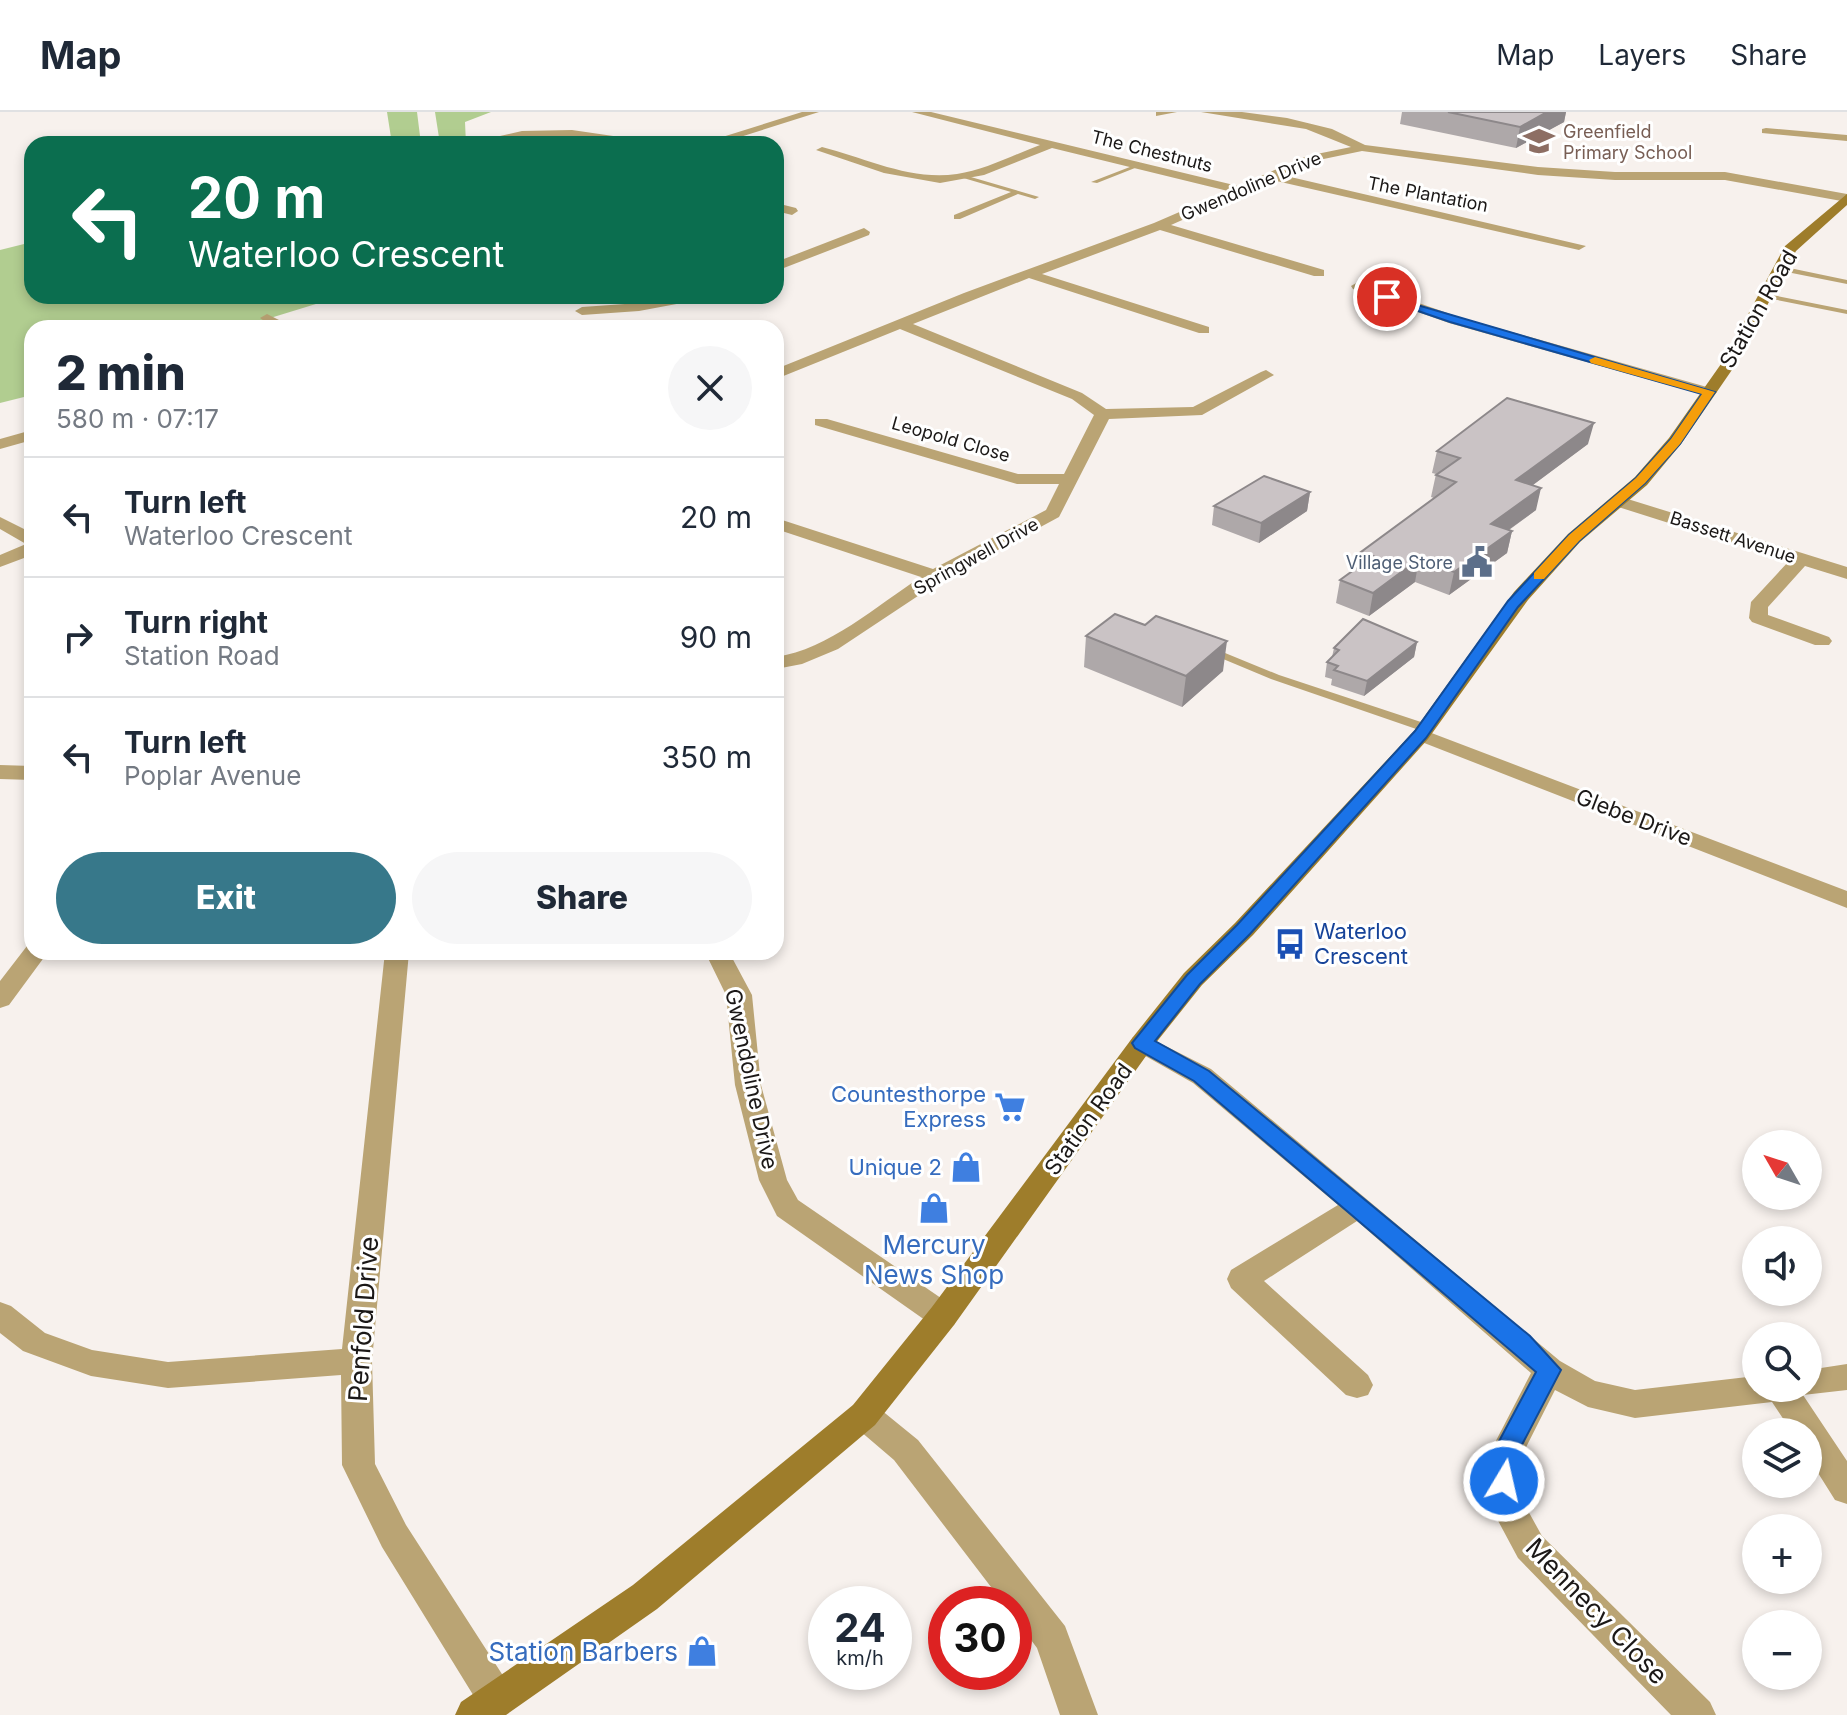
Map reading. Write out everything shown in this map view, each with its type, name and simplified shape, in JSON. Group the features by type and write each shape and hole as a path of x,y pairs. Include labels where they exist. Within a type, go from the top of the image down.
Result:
{"street":[{"path":"730,136 814,112"},
{"name":"The Chestnuts","path":"917,112 1240,190"},
{"path":"944,118 960,112"},
{"path":"1206,112 1336,133 1362,148"},
{"path":"757,115 778,120"},
{"path":"506,136 530,128 599,136"},
{"path":"1766,131 1847,138"},
{"path":"822,150 930,178 962,176 1050,145"},
{"name":"Gwendoline Drive","path":"784,371 1159,226 1311,158 1362,148 1429,154 1538,171 1615,176 1725,176 1847,198"},
{"path":"827,162 845,156"},
{"name":"The Plantation","path":"1270,176 1579,246"},
{"name":"Station Road","path":"485,1706 645,1597 864,1415 943,1316 1142,1043 1193,979 1244,929 1423,732 1513,604 1574,538 1618,501 1675,441 1709,392 1790,249 1847,198"},
{"path":"784,209 792,211"},
{"path":"1159,226 1319,273"},
{"path":"784,264 865,230"},
{"path":"1256,255 1270,248"},
{"path":"1029,274 1144,305 1204,330"},
{"path":"1358,286 1454,320 1709,392"},
{"path":"596,304 639,307 655,304"},
{"path":"901,324 1077,396 1103,414 1196,412 1266,375"},
{"path":"1247,385 1270,392"},
{"name":"Springwell Drive","path":"784,662 831,645 935,576 1053,513 1103,414"},
{"name":"Leopold Close","path":"821,422 1017,479 1068,479"},
{"name":"Leopold Close","path":"872,437 890,426"},
{"path":"0,444 24,437"},
{"name":"Bassett Avenue","path":"1618,501 1847,573"},
{"path":"0,522 24,536"},
{"path":"784,527 935,576"},
{"path":"0,562 24,552"},
{"path":"1801,559 1758,606 1759,618 1822,641"},
{"name":"Glebe Drive","path":"1423,732 1847,900"},
{"path":"0,772 24,773"},
{"path":"0,999 30,960"},
{"name":"Penfold Drive","path":"396,960 356,1361 359,1465 485,1706"},
{"name":"Gwendoline Drive","path":"721,960 739,995 748,1085 773,1180 787,1208 943,1316"},
{"path":"1142,1043 1202,1076 1549,1370 1588,1393 1635,1404 1742,1392"},
{"path":"1357,1385 1242,1279 1359,1206"},
{"path":"0,1315 34,1342 91,1363 168,1375 356,1361"},
{"name":"Mennecy Close","path":"1549,1370 1502,1460 1505,1502 1530,1547 1697,1715"},
{"path":"1822,1381 1847,1377"},
{"path":"1790,1402 1847,1489"},
{"path":"864,1415 906,1450 1052,1638 1079,1715"}],"lane":[{"path":"1095,182 1137,166"},
{"path":"962,176 1035,197"},
{"path":"957,217 1018,192"},
{"path":"1780,268 1847,282"},
{"path":"1765,295 1847,312"},
{"path":"1193,644 1423,732"}],"green space":[{"path":"387,112 417,112 420,136 391,136"},
{"path":"435,112 491,112 465,122 466,136 439,136"},
{"path":"24,244 24,304 316,304 264,320 24,320 24,397 0,403 0,250"}],"building":[{"path":"1448,112 1547,112 1520,127"},
{"path":"1507,398 1594,423 1516,480 1541,488 1491,524 1512,531 1454,572 1419,559 1373,593 1340,580 1373,556 1361,552 1456,482 1436,475 1460,458 1437,451"},
{"path":"1264,476 1310,492 1261,523 1214,506"},
{"path":"1115,614 1145,625 1156,616 1227,641 1186,676 1086,636"},
{"path":"1363,619 1417,642 1367,681 1334,670 1338,666 1327,662 1339,650 1334,648"}],"slow traffic":[{"path":"1539,576 1574,538 1641,481 1675,441 1709,392 1595,360"}],"place":[{"name":"Greenfield Primary School","path":"1539,141"},
{"name":"Village Store","path":"1477,562"},
{"name":"Waterloo Crescent","path":"1290,944"},
{"name":"Countesthorpe Express","path":"1010,1107"},
{"name":"Unique 2","path":"966,1167"},
{"name":"Mercury News Shop","path":"934,1208"},
{"name":"Station Barbers","path":"702,1651"}],"route":[{"path":"1387,297 1454,320 1709,392 1675,441 1641,481 1574,538 1513,604 1421,735 1244,929 1193,979 1142,1043 1202,1076 1521,1343 1549,1370 1502,1460 1504,1481"}]}
